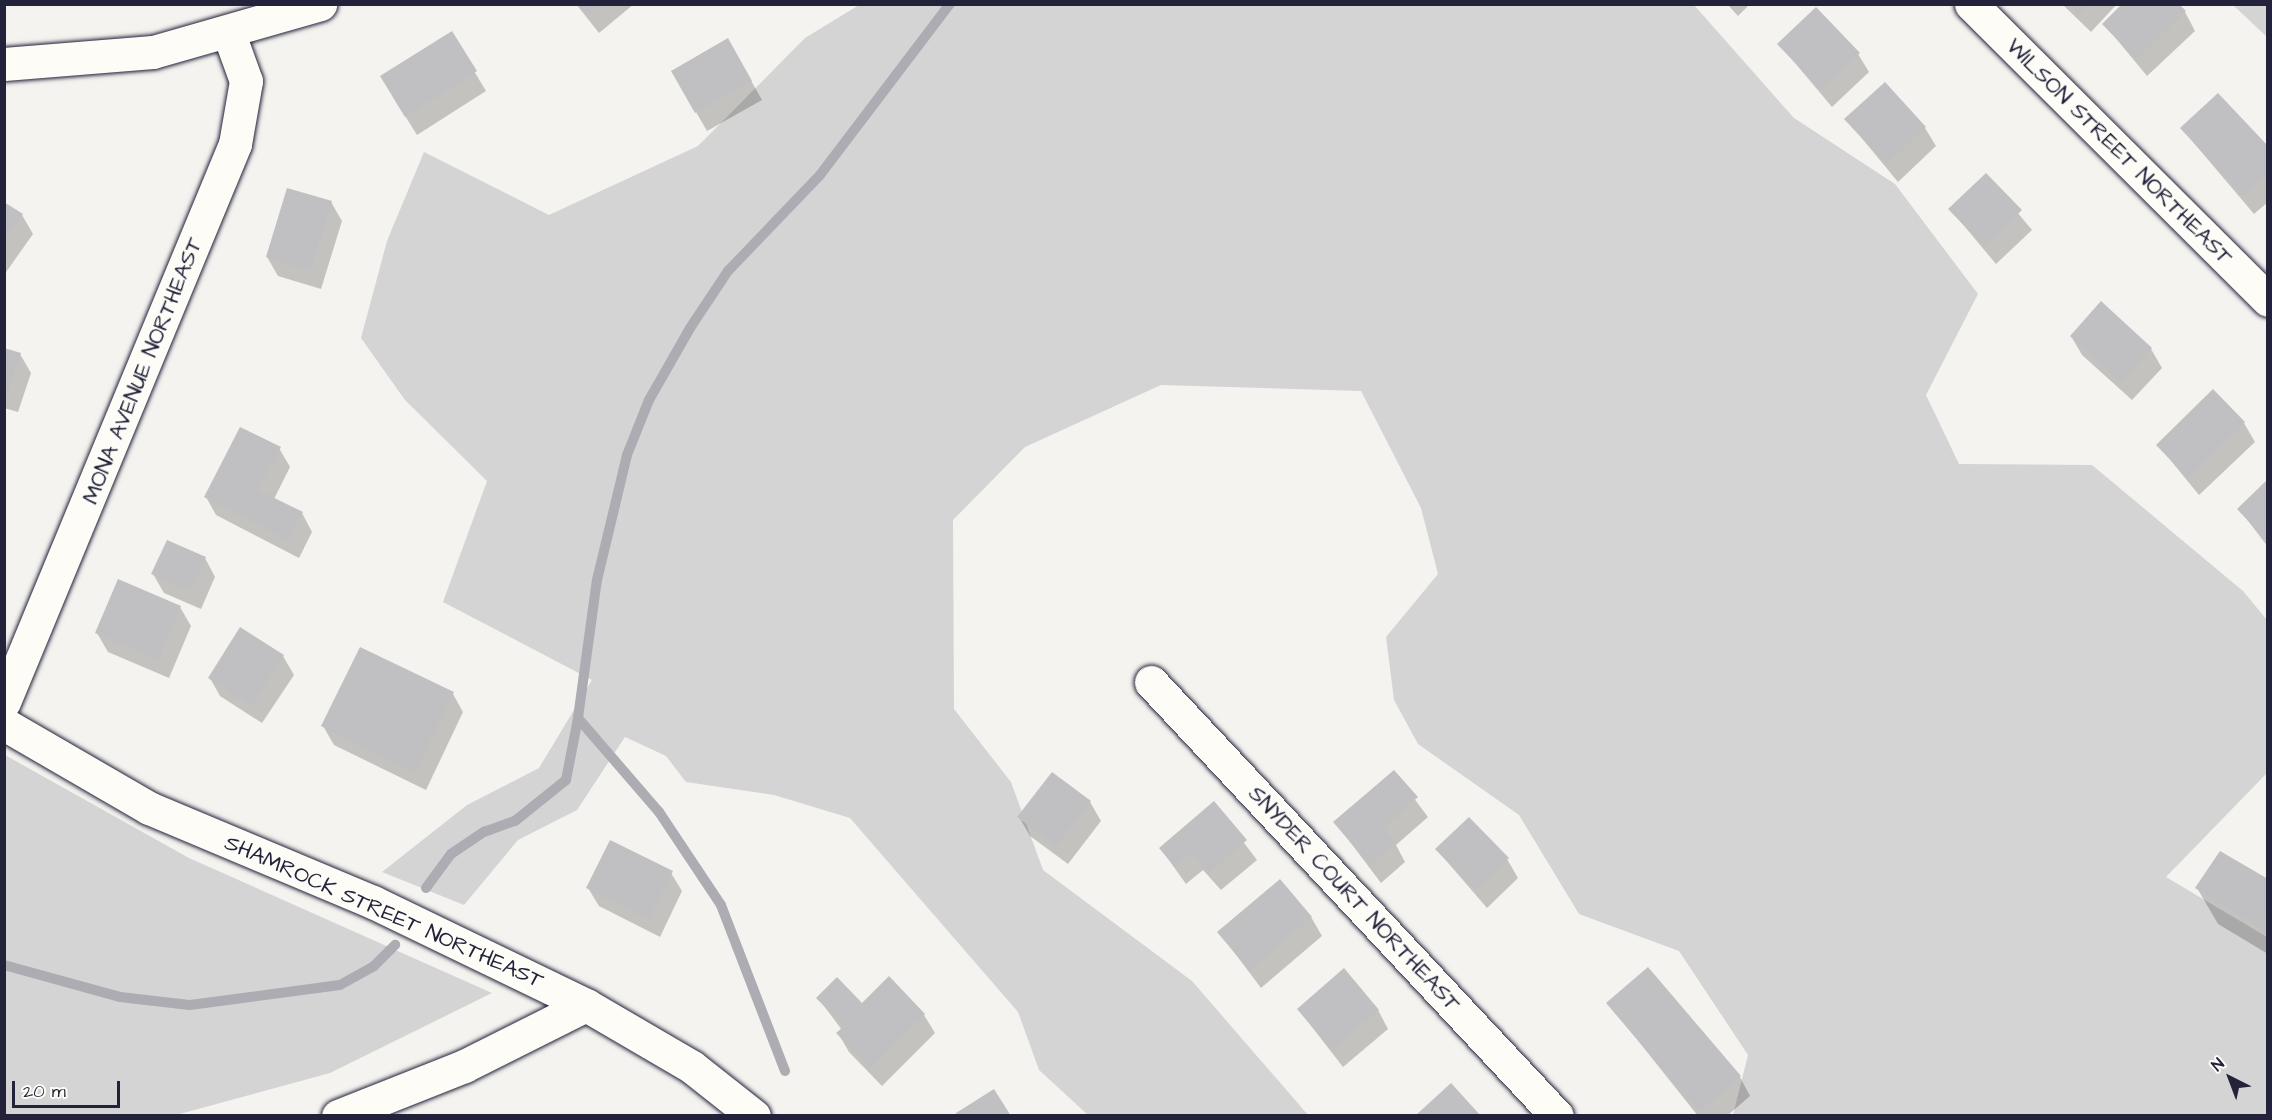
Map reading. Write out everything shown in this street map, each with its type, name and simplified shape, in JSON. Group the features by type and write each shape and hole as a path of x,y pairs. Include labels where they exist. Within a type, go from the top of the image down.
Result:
{"street":[{"path":"4,64 153,52 229,34 320,4"},
{"name":"WILSON STREET NORTHEAST","path":"1971,4 2268,300"},
{"name":"MONA AVENUE NORTHEAST","path":"4,702 235,144 246,81 229,34"},
{"name":"SNYDER COURT NORTHEAST","path":"1151,682 1557,1116"},
{"name":"SHAMROCK STREET NORTHEAST","path":"4,724 149,808 373,902 586,1005 692,1067 754,1116"},
{"path":"338,1116 464,1066 586,1005"}],"shaded area":[{"path":"859,5 1694,5 1794,118 1895,184 1978,294 1926,395 1959,464 2092,465 2243,591 2267,620 2267,773 2166,877 2267,937 2267,1115 1733,1115 1748,1055 1679,951 1579,914 1519,815 1418,744 1394,700 1386,637 1438,574 1421,508 1361,391 1161,385 1025,447 953,520 954,709 1011,782 1043,870 1192,981 1308,1115 1088,1115 1039,1070 1018,1012 850,818 774,795 686,782 666,756 625,737 577,810 518,840 464,905 382,872 467,805 539,768 592,680 443,602 487,481 405,400 361,338 387,241 424,152 549,215 698,146 805,38"},
{"path":"2233,5 2267,5 2267,37"},
{"path":"5,755 189,858 492,993 330,1073 176,1115 5,1115"}],"building":[{"path":"578,4 601,4 587,16"},
{"path":"2069,4 2088,4 2079,14"},
{"path":"2122,4 2179,4 2186,11 2136,59 2102,24"},
{"path":"1816,7 1860,53 1820,89 1777,44"},
{"path":"452,31 477,71 405,117 380,76"},
{"path":"728,38 752,81 695,113 671,71"},
{"path":"1885,82 1926,127 1886,164 1844,119"},
{"path":"2218,93 2268,146 2268,173 2243,196 2180,128"},
{"path":"1986,173 2022,210 1984,246 1948,209"},
{"path":"287,188 332,201 310,271 266,257"},
{"path":"4,202 23,214 4,241"},
{"path":"2101,301 2152,348 2121,382 2070,336"},
{"path":"4,348 21,353 7,394 4,393"},
{"path":"2213,389 2245,422 2188,478 2156,445"},
{"path":"240,427 281,447 258,490 303,512 288,540 204,497"},
{"path":"2268,479 2268,542 2237,509"},
{"path":"167,540 206,557 190,591 151,574"},
{"path":"118,579 181,606 158,660 95,633"},
{"path":"240,627 284,655 251,706 208,678"},
{"path":"360,647 454,692 415,772 321,726"},
{"path":"1394,770 1418,797 1383,828 1396,842 1370,865 1333,822"},
{"path":"1052,772 1091,801 1056,846 1017,817"},
{"path":"1214,801 1247,840 1209,873 1192,852 1175,867 1159,848"},
{"path":"1469,817 1509,858 1475,890 1435,849"},
{"path":"610,840 673,871 649,919 586,888"},
{"path":"2220,851 2268,879 2264,930 2195,888"},
{"path":"1280,879 1312,917 1249,970 1217,932"},
{"path":"1648,967 1741,1076 1699,1112 1606,1003"},
{"path":"1344,968 1379,1010 1332,1050 1297,1009"},
{"path":"889,976 925,1014 870,1068 836,1033 844,1026 816,998 837,977 862,1003"},
{"path":"1451,1083 1481,1116 1415,1116"},
{"path":"994,1089 1011,1116 957,1116 956,1113"}],"waterway":[{"path":"785,1071 721,905 659,812 578,718 597,580 627,455 649,400 690,328 728,271 820,175 950,4"},
{"path":"426,888 451,854 484,832 515,821 566,780 578,718"},
{"path":"4,965 120,997 190,1005 340,985 374,966 395,945"}]}
